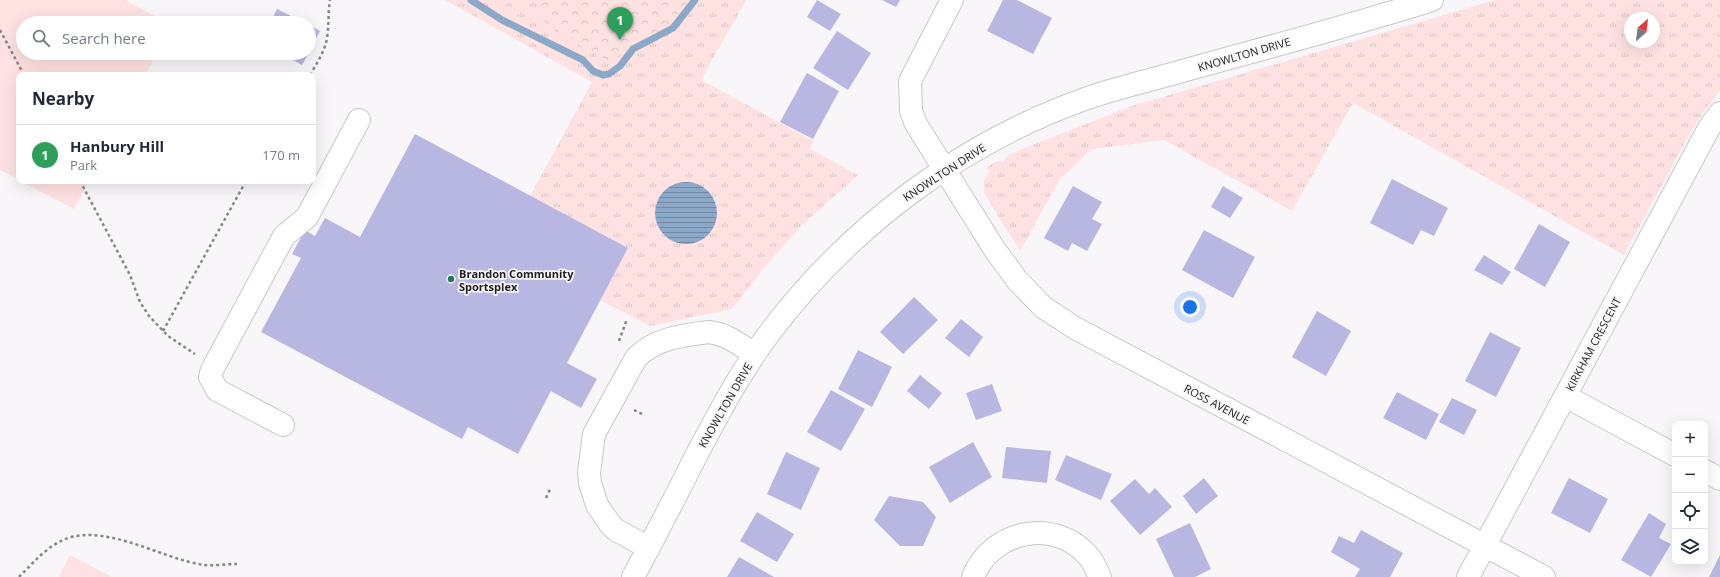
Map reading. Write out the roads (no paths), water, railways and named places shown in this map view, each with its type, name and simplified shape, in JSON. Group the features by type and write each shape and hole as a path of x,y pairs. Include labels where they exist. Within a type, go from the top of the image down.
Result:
{"street":[{"name":"ROSS AVENUE","path":"952,0 913,74 909,94 910,111 916,124 944,170 995,250 1017,280 1043,307 1075,328 1544,577"},
{"name":"KNOWLTON DRIVE","path":"633,577 718,414 754,354 801,294 851,242 900,200 944,170 1018,127 1087,98 1432,0"},
{"name":"KIRKHAM CRESCENT","path":"1468,577 1709,128 1720,113"},
{"path":"283,425 217,390 210,377 284,236 307,217 359,120"},
{"path":"648,548 616,530 610,524 597,505 590,482 589,473 592,440 612,399 636,358 642,352 672,338 710,332 716,333 729,338 754,354"},
{"path":"1565,396 1672,453"},
{"path":"1708,473 1720,479"},
{"path":"973,577 977,566 992,549 1010,538 1031,533 1052,534 1073,543 1090,558 1100,577"}],"water":[{"path":"680,182 692,182 708,191 715,201 717,213 715,225 708,235 692,244 680,244 669,239 660,230 655,219 655,207 660,196 669,187"}],"waterway":[{"path":"471,0 502,20 583,60 593,71 603,75 609,74 620,66 633,49 673,28 695,0"}],"place":[{"name":"Hanbury Hill","path":"620,40"},
{"name":"Brandon Community Sportsplex","path":"451,279"}]}
